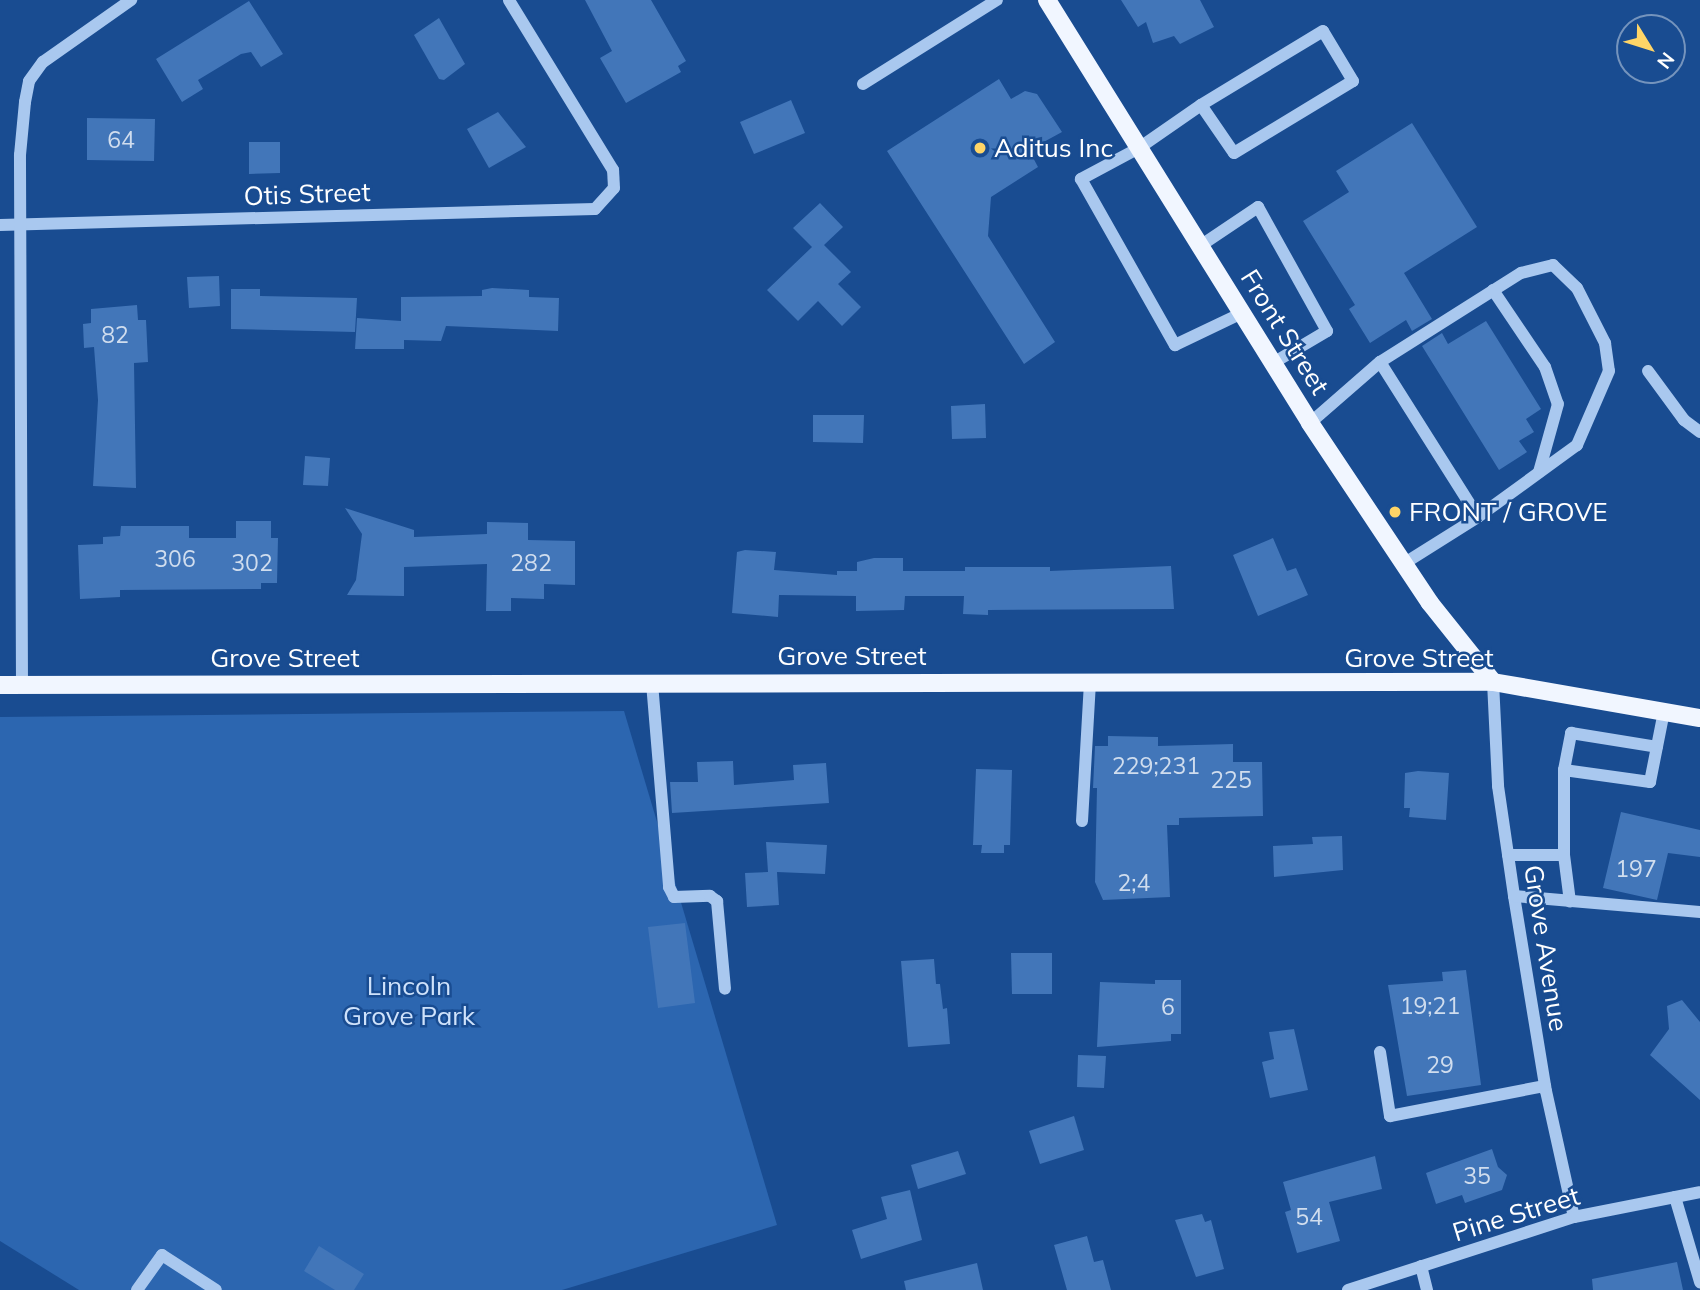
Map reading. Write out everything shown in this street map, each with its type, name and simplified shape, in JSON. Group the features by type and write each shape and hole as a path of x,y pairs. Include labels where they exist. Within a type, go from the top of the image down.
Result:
{"main road":[{"name":"Front Street","path":"1047,0 1310,423 1404,564 1493,682"},
{"name":"Grove Street","path":"0,685 1493,682 1700,718"}],"street":[{"path":"23,685 20,155 29,80 60,48 131,0"},
{"name":"Otis Street","path":"0,225 594,209 614,188 613,170 509,0"},
{"path":"863,84 997,0"},
{"path":"1201,106 1234,153 1353,81 1323,31 1201,106 1139,148 1081,179 1175,345 1242,313"},
{"path":"1200,246 1258,207 1327,331 1273,363"},
{"path":"1310,423 1380,362 1521,273 1553,265 1577,289 1605,343 1609,371 1577,445 1478,517 1404,564"},
{"path":"1493,290 1545,368 1558,404 1539,473"},
{"path":"1380,362 1478,517"},
{"path":"1648,371 1684,420 1700,432"},
{"name":"Grove Avenue","path":"1493,682 1498,786 1514,896 1545,1086 1574,1217"},
{"path":"1082,821 1090,683"},
{"path":"652,684 669,887 674,897 710,896 717,901 725,989"},
{"path":"1564,769 1650,782 1664,711"},
{"path":"1570,902 1564,855 1564,769 1572,733 1657,747"},
{"path":"1508,855 1564,855"},
{"path":"1514,896 1700,912"},
{"path":"1380,1052 1390,1116 1545,1086"},
{"name":"Pine Street","path":"1348,1290 1574,1217 1700,1192"},
{"path":"1675,1197 1700,1283"},
{"path":"137,1290 162,1255 216,1290"},
{"path":"1421,1266 1427,1290"}],"green space":[{"name":"Lincoln Grove Park","path":"624,711 777,1225 562,1290 79,1290 0,1241 0,717"}],"building":[{"path":"585,0 651,0 686,61 678,66 681,72 626,103 600,58 612,51"},
{"path":"1121,0 1200,0 1214,27 1180,44 1174,36 1153,43 1146,22 1138,27"},
{"path":"249,1 283,54 261,67 251,52 241,54 198,80 203,89 182,102 156,59"},
{"path":"439,18 465,64 444,80 439,79 414,35"},
{"path":"999,79 1011,99 1025,91 1037,94 1062,132 1029,150 1038,167 991,197 988,236 1055,342 1024,364 887,151"},
{"path":"791,100 805,133 754,154 740,122"},
{"path":"498,112 526,147 489,168 467,129"},
{"path":"87,118 155,119 154,161 87,160"},
{"path":"1412,123 1477,227 1404,273 1432,319 1412,331 1406,320 1370,343 1349,309 1355,305 1303,221 1349,192 1336,171"},
{"path":"249,142 280,142 280,173 249,174"},
{"path":"820,203 843,227 824,245 851,272 838,284 861,307 842,326 818,301 798,321 767,290 812,247 793,228"},
{"path":"219,276 220,306 189,308 187,277"},
{"path":"231,289 260,289 260,296 357,298 355,332 231,329"},
{"path":"482,290 529,290 529,297 559,298 558,331 446,326 441,341 404,340 404,349 355,349 357,318 401,321 401,297 482,296"},
{"path":"137,305 138,320 146,320 148,362 134,363 136,488 93,486 98,400 94,347 84,348 83,324 91,323 91,309"},
{"path":"1486,321 1541,409 1526,419 1534,432 1519,441 1527,452 1499,470 1422,346 1442,333 1448,344"},
{"path":"985,404 986,438 952,439 951,406"},
{"path":"813,415 864,415 863,443 813,442"},
{"path":"305,456 330,458 328,486 303,485"},
{"path":"345,508 414,530 414,537 487,534 487,522 528,523 528,540 575,541 575,585 544,584 544,599 511,598 511,611 486,611 487,564 404,567 404,596 347,595 356,580 362,534"},
{"path":"236,521 271,521 271,538 278,538 277,583 261,583 261,589 120,590 120,597 80,599 78,545 103,544 103,537 120,536 121,526 189,526 189,538 236,538"},
{"path":"1273,538 1287,571 1296,568 1308,595 1258,616 1233,555"},
{"path":"737,552 776,552 774,570 837,575 837,571 857,571 857,562 874,558 903,558 903,571 965,571 965,567 1050,567 1050,571 1171,566 1174,609 988,610 988,615 963,614 964,596 905,596 904,610 856,611 856,596 779,595 778,617 732,613"},
{"path":"1108,736 1158,737 1158,746 1233,744 1233,762 1262,762 1263,816 1179,818 1179,825 1167,825 1170,897 1103,900 1095,882 1097,788 1093,788 1095,746 1108,746"},
{"path":"733,761 734,785 794,780 793,765 826,763 829,803 672,813 670,782 698,782 697,762"},
{"path":"976,769 1012,770 1010,845 1004,845 1004,853 981,853 982,845 973,845"},
{"path":"1405,773 1449,773 1446,820 1409,817 1410,808 1404,808"},
{"path":"1621,812 1700,830 1700,857 1668,853 1657,900 1603,888"},
{"path":"1342,836 1343,870 1274,877 1273,846 1313,844 1312,837"},
{"path":"766,842 827,845 825,874 777,872 779,905 747,907 745,873 768,872"},
{"path":"685,923 695,1003 658,1008 648,927"},
{"path":"1011,953 1052,953 1052,994 1012,994"},
{"path":"934,959 936,984 940,984 943,1009 947,1008 950,1044 908,1047 901,961"},
{"path":"1466,970 1481,1085 1407,1096 1388,985 1443,981 1442,972"},
{"path":"1155,980 1181,980 1181,1034 1171,1034 1171,1041 1097,1047 1100,982 1155,984"},
{"path":"1682,1000 1700,1022 1700,1100 1650,1055 1669,1029 1667,1006"},
{"path":"1294,1029 1308,1090 1270,1098 1262,1062 1274,1059 1269,1032"},
{"path":"1078,1055 1106,1056 1104,1088 1077,1087"},
{"path":"1074,1116 1084,1150 1040,1164 1029,1131"},
{"path":"1492,1149 1498,1167 1507,1175 1502,1190 1465,1203 1462,1195 1436,1204 1426,1173"},
{"path":"958,1151 966,1174 918,1189 911,1165"},
{"path":"1375,1156 1382,1189 1329,1202 1340,1241 1297,1253 1285,1212 1291,1210 1283,1182"},
{"path":"910,1190 922,1240 861,1259 852,1230 887,1219 881,1197"},
{"path":"1202,1214 1205,1222 1211,1220 1224,1269 1196,1277 1175,1220"},
{"path":"1087,1236 1094,1262 1103,1260 1111,1290 1067,1290 1054,1245"},
{"path":"319,1246 364,1274 354,1290 335,1290 304,1271"},
{"path":"1677,1262 1683,1290 1593,1290 1592,1279"},
{"path":"977,1263 983,1290 906,1290 904,1281"}],"place":[{"name":"Aditus Inc","path":"980,148"},
{"name":"FRONT / GROVE","path":"1395,512"}]}
